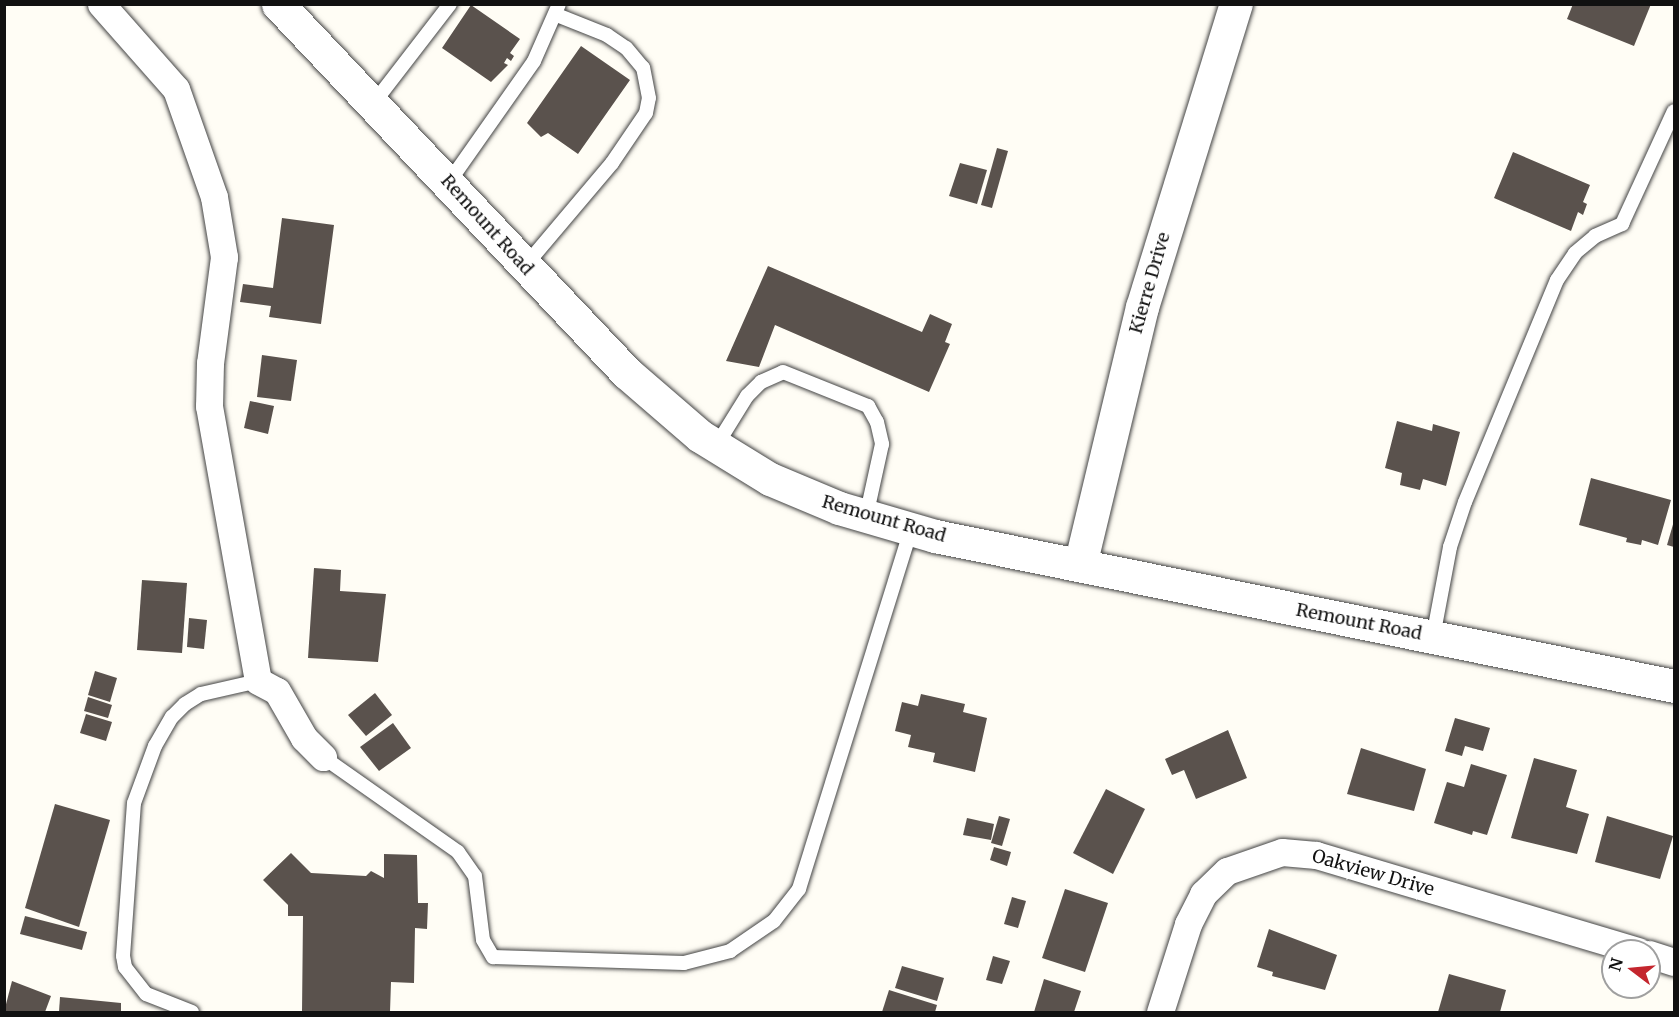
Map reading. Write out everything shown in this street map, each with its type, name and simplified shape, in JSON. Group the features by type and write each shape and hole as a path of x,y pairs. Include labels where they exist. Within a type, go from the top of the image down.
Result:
{"street":[{"path":"101,4 176,89 214,196 224,267 210,363 209,406 258,681 277,691 304,738 323,758"},
{"name":"Remount Road","path":"278,4 449,182 627,373 715,447 788,488 866,517 911,530 1674,686"},
{"name":"Kierre Drive","path":"1080,565 1142,307 1236,4"},
{"name":"Oakview Drive","path":"1160,1012 1188,924 1203,894 1227,871 1282,852 1316,855 1601,940"}],"lane":[{"path":"373,104 450,4"},
{"path":"449,182 534,62 558,10 607,35 626,48 643,68 649,98 646,113 612,163 525,266"},
{"path":"1433,637 1450,547 1465,502 1557,280 1575,253 1595,236 1622,224 1674,111"},
{"path":"715,447 747,396 761,382 783,372 868,406 877,422 882,444 866,517"},
{"path":"323,758 458,852 475,876 483,940 493,957 684,963 730,951 774,921 799,890 911,530"},
{"path":"192,1012 146,994 125,967 123,956 134,803 155,746 172,717 185,704 201,694 258,681"}],"building":[{"path":"1573,4 1651,4 1634,46 1567,19"},
{"path":"471,5 520,39 510,53 514,56 511,61 507,58 504,63 508,65 491,82 442,48"},
{"path":"581,46 630,80 578,154 548,133 541,137 527,123"},
{"path":"997,148 1008,151 992,208 981,205"},
{"path":"1513,152 1590,185 1583,202 1587,204 1583,215 1578,212 1571,231 1494,198"},
{"path":"960,163 987,170 977,204 949,196"},
{"path":"282,218 334,225 321,324 269,317 271,306 240,302 243,284 273,288"},
{"path":"768,266 922,332 930,314 952,324 945,342 950,344 929,392 775,325 759,367 726,361"},
{"path":"262,355 297,360 291,401 257,397"},
{"path":"250,401 274,406 268,434 244,428"},
{"path":"1397,421 1432,431 1433,424 1460,432 1446,486 1423,479 1420,490 1400,485 1402,473 1385,468"},
{"path":"1591,478 1671,500 1658,545 1642,540 1641,545 1626,542 1627,538 1579,525"},
{"path":"1674,521 1674,547 1667,545"},
{"path":"314,568 341,570 340,591 386,594 378,662 308,658"},
{"path":"142,580 187,583 182,653 137,650"},
{"path":"189,618 207,620 204,649 187,647"},
{"path":"95,671 117,678 110,702 88,695"},
{"path":"375,693 392,715 366,736 348,715"},
{"path":"921,694 965,704 963,712 987,718 975,772 933,762 935,753 908,747 911,735 895,731 902,702 918,706"},
{"path":"88,697 112,705 108,718 84,711"},
{"path":"86,714 112,722 106,741 80,733"},
{"path":"1455,718 1490,728 1483,751 1465,746 1462,756 1445,751"},
{"path":"393,723 411,748 379,771 360,747"},
{"path":"1228,730 1247,778 1196,799 1184,770 1172,775 1165,759"},
{"path":"1361,748 1426,769 1414,811 1347,794"},
{"path":"1534,758 1577,770 1566,807 1589,814 1577,854 1511,838"},
{"path":"1471,764 1507,775 1487,835 1473,831 1472,835 1434,823 1447,782 1464,787"},
{"path":"1106,789 1145,809 1113,874 1073,853"},
{"path":"55,804 110,820 79,927 25,908"},
{"path":"999,816 1010,819 1002,846 991,843"},
{"path":"1607,816 1673,836 1660,879 1595,862"},
{"path":"967,818 994,824 991,840 963,835"},
{"path":"994,847 1011,852 1007,866 990,860"},
{"path":"291,853 311,873 366,876 371,871 384,878 384,854 417,855 418,903 428,903 427,929 415,928 414,983 391,982 390,1012 302,1012 303,916 288,916 288,905 263,880"},
{"path":"1065,889 1108,903 1085,972 1042,958"},
{"path":"1012,897 1026,901 1018,928 1004,924"},
{"path":"25,916 87,932 82,950 20,934"},
{"path":"1269,929 1337,955 1325,990 1272,976 1273,972 1257,967"},
{"path":"993,956 1010,961 1002,984 986,980"},
{"path":"902,966 944,978 937,1001 895,988"},
{"path":"1449,974 1506,990 1500,1012 1438,1012"},
{"path":"1044,979 1081,991 1074,1012 1034,1012"},
{"path":"12,981 51,996 45,1012 4,1012"},
{"path":"889,990 937,1005 935,1012 882,1012"},
{"path":"60,997 121,1003 121,1012 59,1012"}]}
